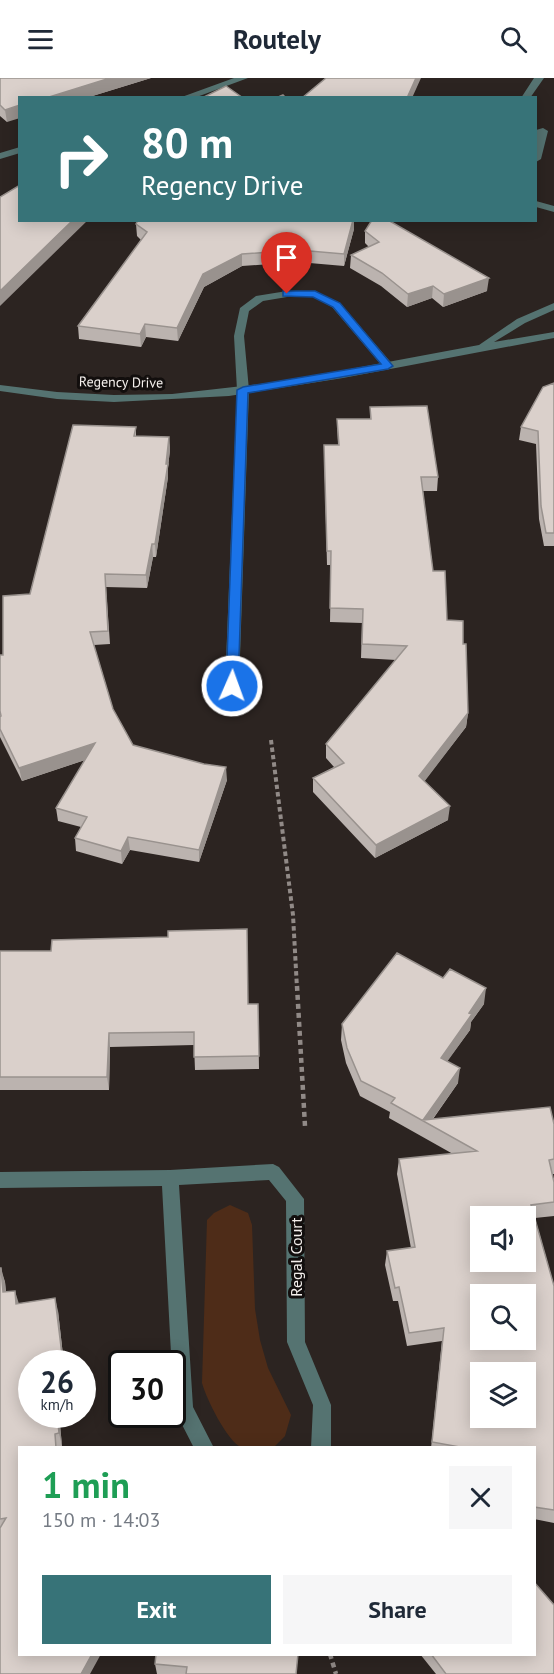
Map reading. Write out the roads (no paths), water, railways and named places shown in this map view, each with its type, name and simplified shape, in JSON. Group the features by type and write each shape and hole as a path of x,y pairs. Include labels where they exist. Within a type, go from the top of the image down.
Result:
{"street":[{"path":"189,96 243,78"},
{"path":"526,96 539,78"},
{"path":"538,130 554,137"},
{"path":"0,156 18,151"},
{"path":"537,204 554,209"},
{"path":"232,686 243,390 239,336 244,310 260,298 287,294 315,294 336,305 388,366"},
{"name":"Regency Drive","path":"479,347 521,321 554,306"},
{"name":"Regency Drive","path":"0,388 38,395 155,399 243,390 388,366 479,347 531,341 554,334"},
{"name":"Regal Court","path":"0,1180 170,1178 273,1172 295,1199 296,1342 322,1406 321,1446"},
{"path":"170,1178 184,1409 204,1446"}]}
